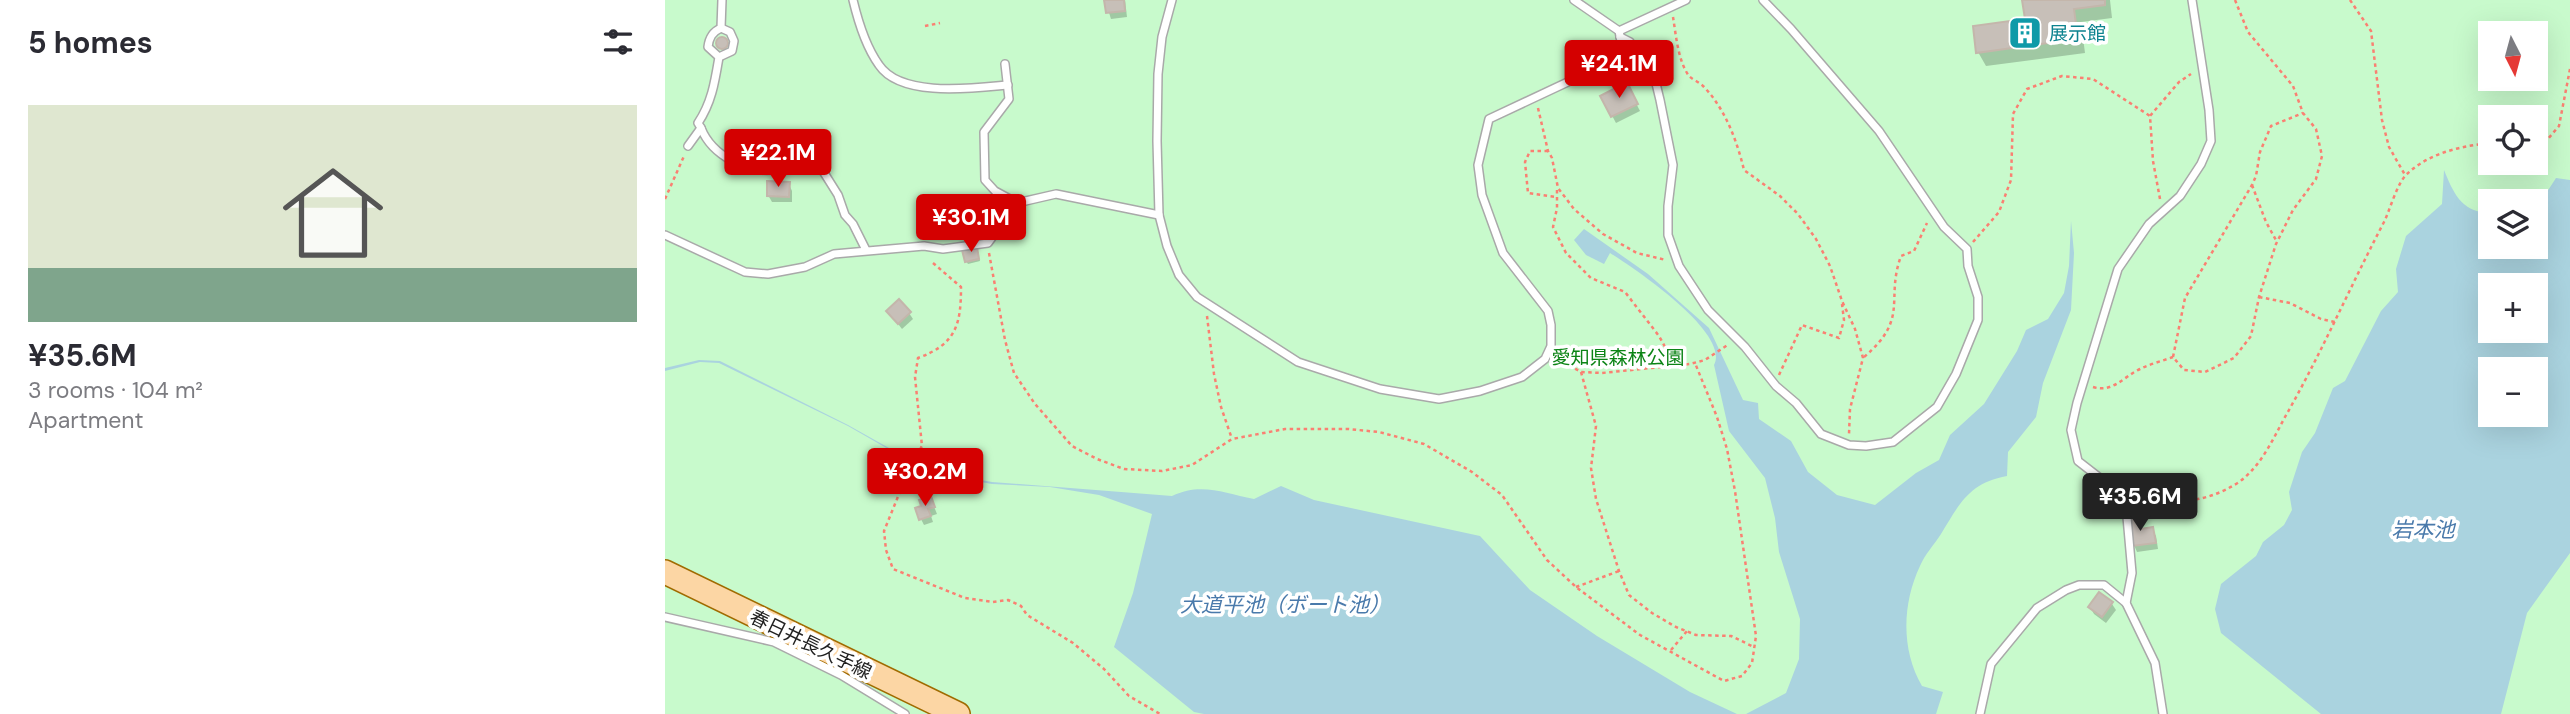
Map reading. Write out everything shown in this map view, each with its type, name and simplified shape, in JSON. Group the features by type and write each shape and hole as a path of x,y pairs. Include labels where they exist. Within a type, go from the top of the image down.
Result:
{"main road":[{"name":"春日井長久手線","path":"665,572 958,714"}],"lane":[{"path":"719,57 708,47 711,36 721,28 722,0"},
{"path":"853,0 879,66 887,73 928,89 956,90 1008,85"},
{"path":"1172,0 1162,37 1158,74 1159,215 1167,246 1179,275 1203,302 1297,362 1380,389 1439,399 1480,391 1522,377 1545,359 1551,346 1548,311 1503,253 1482,195 1478,165 1489,119 1604,65 1622,46 1620,34"},
{"path":"1574,0 1630,42 1653,71 1673,165 1668,235 1679,266 1708,310 1776,386 1796,403 1821,434 1849,445 1866,446 1893,442 1937,407 1956,374 1978,320 1978,297 1968,266 1967,249 1944,226 1879,131 1763,0"},
{"path":"1620,34 1686,0"},
{"path":"2126,603 2132,573 2127,517 2114,489 2078,461 2071,430 2118,270 2149,224 2181,196 2201,164 2211,141 2209,110 2192,0"},
{"path":"719,57 732,51 734,41 730,32 721,28"},
{"path":"719,57 709,106 698,123 713,148 745,166 768,170 782,169 799,161 816,160 838,195 845,215 853,224 866,250"},
{"path":"1005,64 1009,99 984,132 985,180 995,191 1017,203"},
{"path":"688,146 701,128"},
{"path":"965,212 1056,194 1159,215"},
{"path":"665,235 745,272 768,274 805,267 834,254 924,246 943,249 988,243 1017,203"},
{"path":"1980,714 1991,664 2037,608 2079,585 2104,585 2126,603 2155,663 2163,714"},
{"path":"665,617 774,642 841,676 905,714"}],"path":[{"path":"2173,357 2184,370 2205,372 2234,358 2251,336 2259,297 2277,242 2293,209 2316,179 2322,156 2316,129 2303,113 2293,86 2248,32 2235,0"},
{"path":"2350,0 2371,31 2382,120 2389,147 2405,175"},
{"path":"1671,7 1681,58 1689,76 1703,86 1726,120 1738,147 1744,170 1780,196 1798,214 1816,239 1830,266 1855,329 1863,358 1850,409 1849,445"},
{"path":"925,26 940,23"},
{"path":"2163,213 2153,161 2150,116 2179,82 2202,67"},
{"path":"2548,139 2559,126 2570,69"},
{"path":"1967,249 1999,212 2011,180 2013,114 2027,89 2062,76 2093,79 2150,116"},
{"path":"1541,95 1538,109 1552,158 1557,188 1553,227 1566,253 1591,278 1625,292 1659,336 1675,365"},
{"path":"2173,357 2185,298 2252,185 2260,152 2271,126 2303,113"},
{"path":"2114,489 2145,499 2190,501 2207,499 2240,481 2262,459 2336,323 2405,175 2435,155 2478,144"},
{"path":"665,199 688,146"},
{"path":"1548,151 1530,151 1525,162 1528,193 1556,197"},
{"path":"2252,185 2277,242"},
{"path":"1557,188 1574,209 1603,234 1637,253 1673,261"},
{"path":"1863,358 1884,337 1893,321 1897,267 1901,256 1914,251 1933,210"},
{"path":"988,243 1005,340 1014,373 1035,404 1072,446 1124,469 1162,471 1192,465 1232,439 1285,429 1379,432 1424,444 1472,472 1501,495 1547,560 1576,587 1640,635 1724,681 1742,676 1752,663 1756,636 1727,449 1695,363"},
{"path":"933,263 961,287 961,315 954,331 938,350 918,358 915,377 922,446 910,467 884,531 886,550 893,569 965,598 993,602 1008,600 1021,606 1027,615 1073,643 1104,669 1129,696 1160,714"},
{"path":"2259,297 2290,303 2321,319 2336,323"},
{"path":"1776,386 1783,364 1802,325 1839,338 1844,320 1842,301"},
{"path":"1203,302 1212,343 1214,374 1232,439"},
{"path":"1549,352 1581,372 1602,373 1695,363 1705,360 1736,339"},
{"path":"2084,384 2104,390 2140,369 2173,357"},
{"path":"1581,372 1596,426 1591,468 1596,499 1629,595 1652,613 1696,635 1731,636 1754,647"},
{"path":"1576,587 1619,571"},
{"path":"1670,650 1682,640 1687,631"}],"green space":[{"name":"愛知県森林公園","path":"665,0 2570,0 2570,714 665,714"}],"water":[{"name":"岩本池","path":"2444,170 2460,200 2478,211 2478,259 2548,259 2548,190 2556,178 2570,180 2570,553 2527,613 2501,714 2321,714 2221,633 2215,609 2221,584 2256,556 2263,542 2284,525 2292,510 2289,492 2302,452 2315,433 2333,388 2345,381 2381,311 2398,292 2396,269 2406,236 2442,204"},
{"path":"2071,221 2074,253 2071,310 2043,383 2036,417 2008,452 2007,476 1983,484 1967,496 1922,562 1914,581 1907,611 1907,642 1915,672 1922,686 1943,692 1936,714 1746,714 1786,693 1799,659 1800,619 1779,552 1775,518 1765,478 1729,431 1714,365 1715,352 1708,336 1695,319 1639,272 1610,253 1604,264 1586,255 1574,240 1584,229 1648,274 1709,328 1743,400 1758,403 1759,419 1791,441 1808,472 1837,495 1875,505 1916,473 1939,460 1950,435 1984,404 2017,351 2026,330 2048,319 2064,293 2069,266"},
{"name":"大道平池（ボート池）","path":"699,360 720,361 848,425 930,471 992,482 1172,496 1203,489 1254,499 1281,486 1314,500 1480,536 1530,590 1597,636 1690,692 1737,714 1194,712 1114,647 1133,593 1152,514 1099,495 1050,487 992,484 930,473 848,426 719,363 700,362 665,371 665,368"}],"building":[{"path":"1104,0 1124,0 1125,11 1106,13"},
{"name":"展示館","path":"2022,0 2105,0 2105,5 2074,9 2078,39 1976,53 1973,26 2025,19"},
{"path":"722,37 728,43 722,49 716,43"},
{"path":"1627,82 1638,104 1611,117 1600,96"},
{"path":"767,181 790,182 789,197 767,196"},
{"path":"977,247 979,259 965,262 962,250"},
{"path":"899,299 911,312 898,324 886,311"},
{"path":"931,496 935,507 928,509 931,516 919,520 915,508 921,506 919,500"},
{"path":"2139,516 2141,529 2153,527 2156,543 2132,546 2128,517"},
{"path":"2099,592 2113,602 2102,617 2088,607"}],"place":[{"name":"展示館","path":"2025,33"}]}
